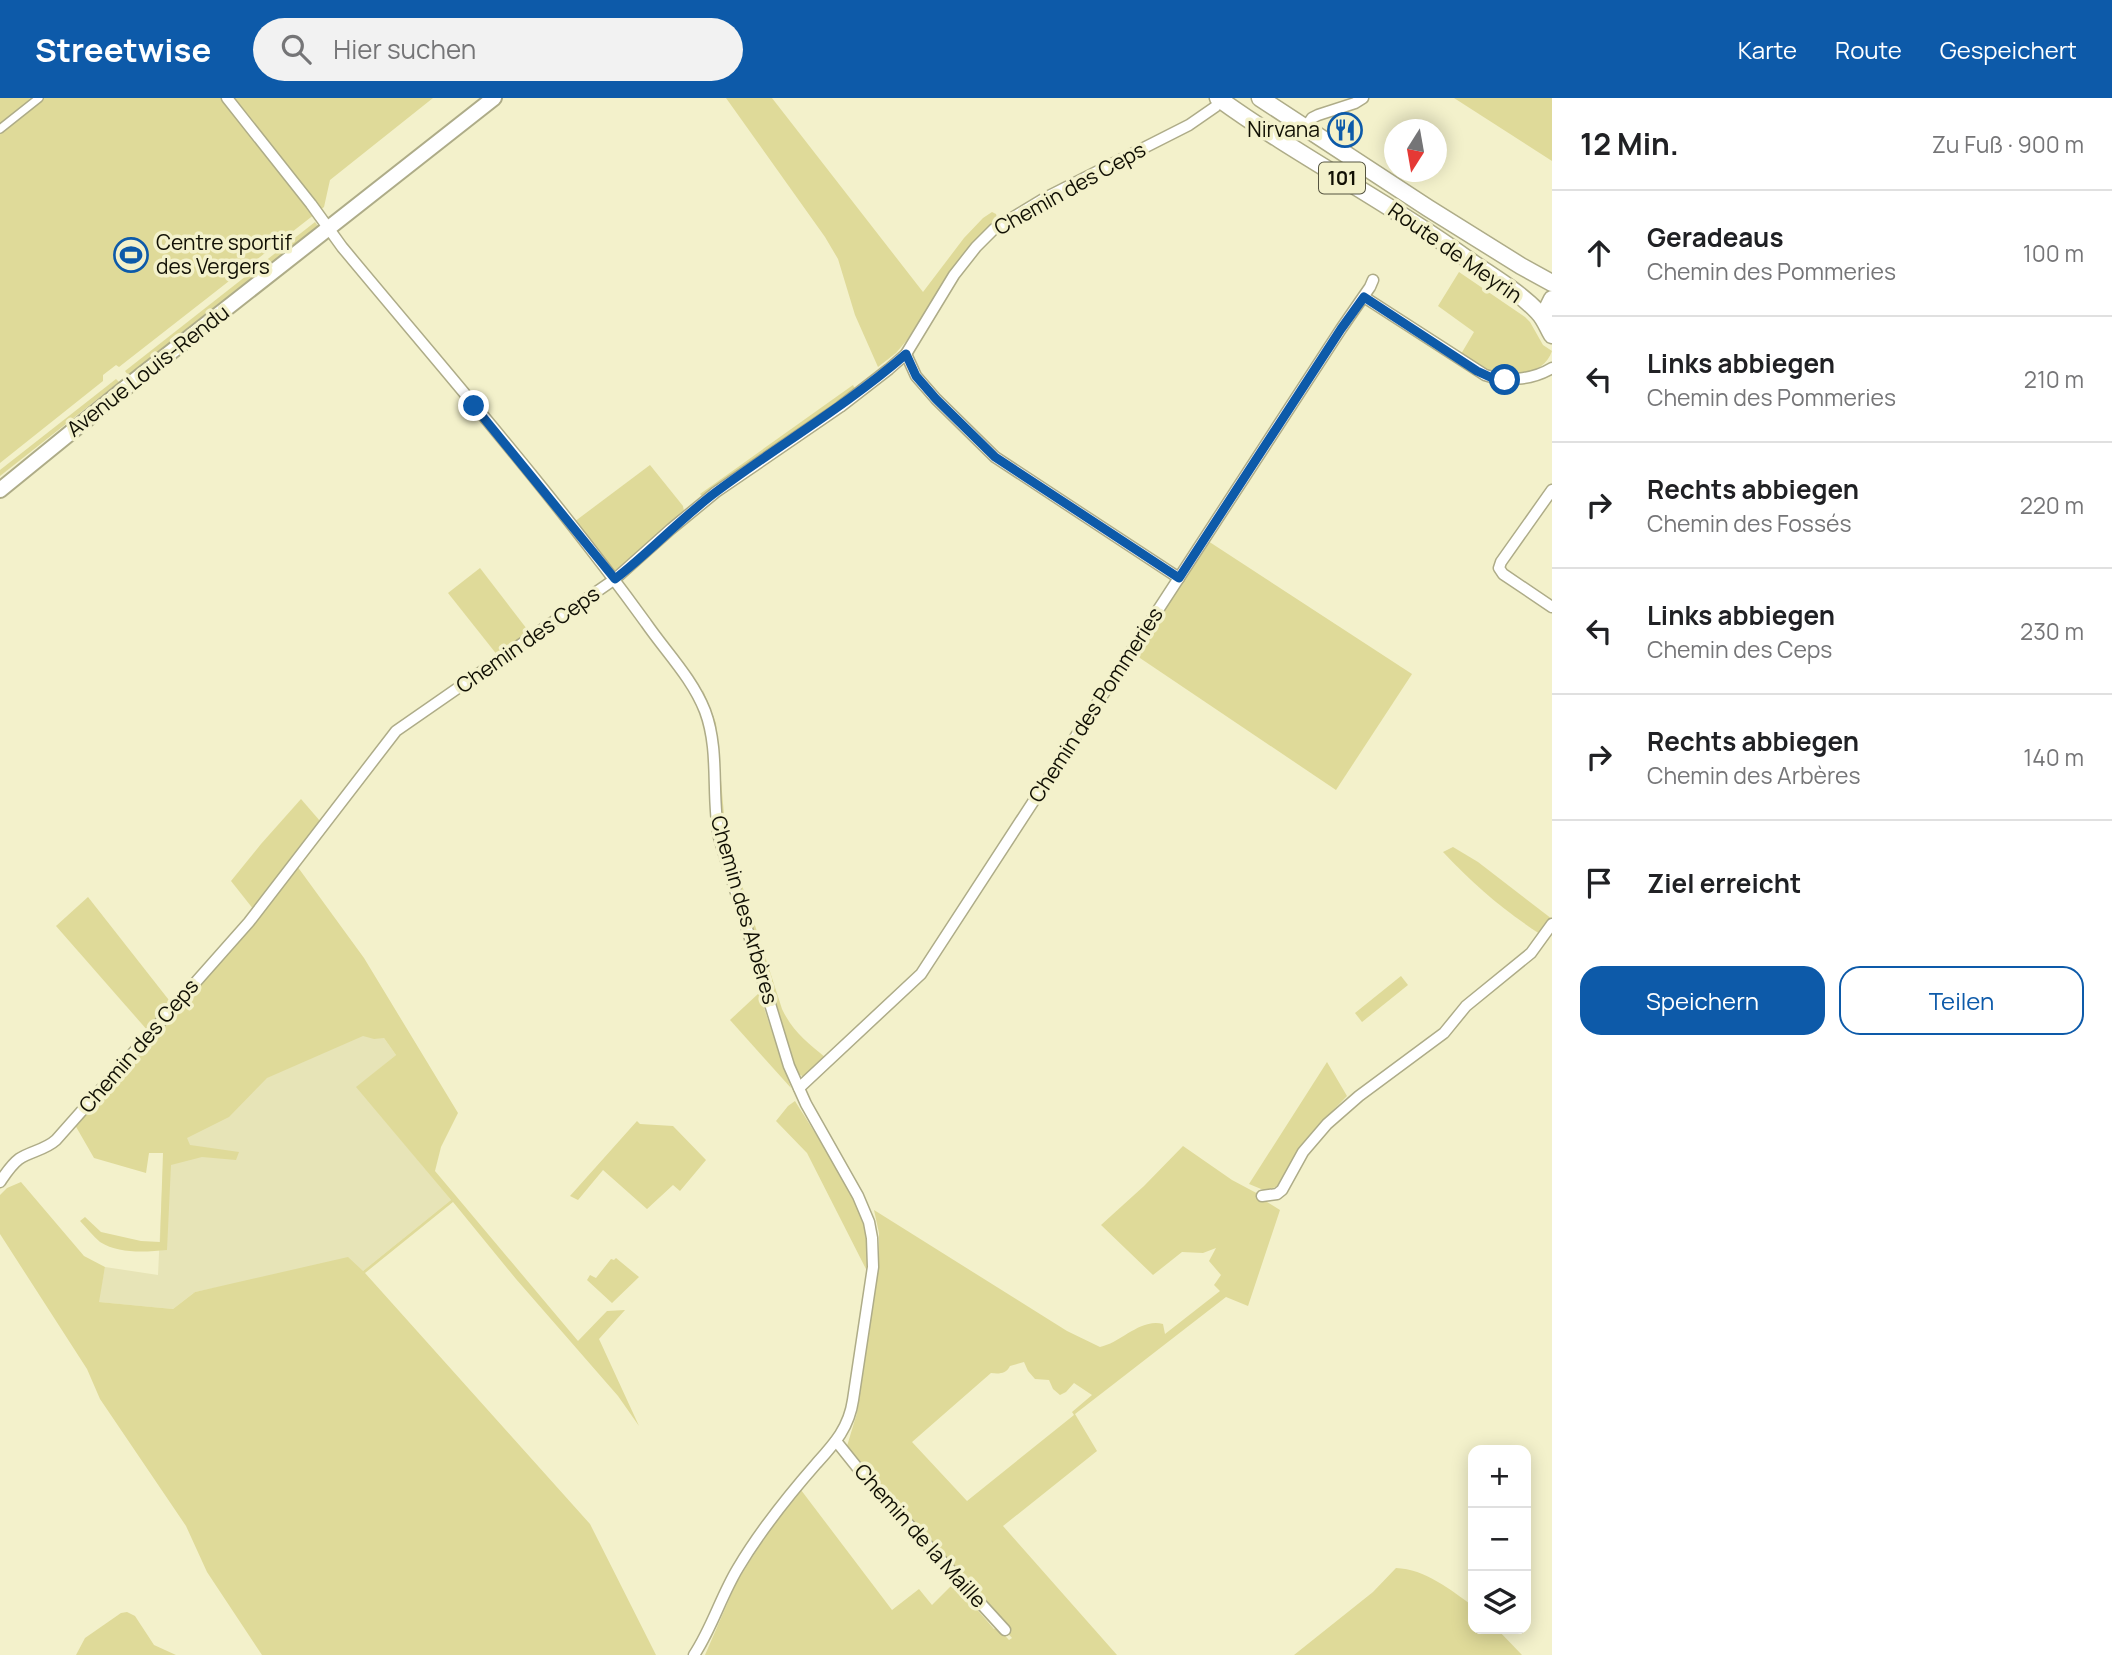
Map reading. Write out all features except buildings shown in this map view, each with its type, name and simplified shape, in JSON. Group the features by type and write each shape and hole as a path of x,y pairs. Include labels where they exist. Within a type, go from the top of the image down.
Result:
{"main road":[{"name":"Avenue Louis-Rendu","path":"0,489 494,98"},
{"name":"Route de Meyrin","path":"1260,98 1521,267 1552,283"},
{"name":"Route de Meyrin","path":"1220,99 1444,242 1524,300 1549,328"},
{"name":"Route de Meyrin","path":"1549,328 1546,309 1552,299"}],"street":[{"path":"0,129 39,98"},
{"name":"Chemin des Arbères","path":"227,98 328,229 615,579 691,684 706,715 712,740 714,798 719,838 789,1066 799,1088"},
{"path":"1306,127 1312,118 1363,98"},
{"name":"Chemin des Ceps","path":"0,1182 20,1158 56,1140 241,931 396,732 615,579 716,492 840,407 906,354 954,275 993,229 1045,198 1189,125 1215,107 1220,99"},
{"name":"Chemin des Pommeries","path":"799,1088 921,974 1373,280"},
{"path":"1364,297 1485,375 1498,379 1514,379 1536,375 1552,368"},
{"path":"906,354 916,376 995,457 1179,578"},
{"path":"1552,490 1499,568 1503,574 1552,607"},
{"path":"1262,1195 1271,1195 1282,1190 1303,1152 1327,1124 1359,1096 1444,1033 1466,1006 1531,953 1552,924"},
{"path":"694,1655 738,1567 797,1485 836,1441 845,1428 852,1408 872,1280 872,1238 869,1222 858,1196 799,1088"},
{"name":"Chemin de la Maille","path":"836,1441 860,1471 1005,1630"}],"shaded area":[{"name":"Centre sportif des Vergers","path":"0,98 433,98 330,180 324,207 119,367 116,365 103,375 103,381 0,463"},
{"path":"726,98 772,98 923,292 964,238 983,218 992,212 996,214 997,218 960,259 907,340 878,367 855,315 838,259"},
{"path":"1454,98 1552,98 1552,161"},
{"path":"315,222 318,226 128,375 125,371"},
{"path":"1459,272 1530,322 1543,345 1552,351 1542,365 1526,373 1507,375 1482,368 1461,354 1474,332 1438,306"},
{"path":"116,379 119,382 0,476 0,470"},
{"path":"853,385 855,389 850,393 703,497 700,494"},
{"path":"650,465 683,506 684,511 615,571 574,522"},
{"path":"1208,541 1412,674 1336,790 1134,654"},
{"path":"480,568 530,633 498,656 448,593"},
{"path":"703,690 716,723 725,826 730,848 782,1009 796,1030 826,1058 805,1076 796,1072 725,846"},
{"path":"301,799 320,821 254,910 231,881"},
{"path":"1453,847 1478,862 1552,919 1540,934 1466,876 1443,852"},
{"path":"297,866 364,958 458,1113 441,1147 435,1171 578,1341 607,1311 625,1310 599,1339 639,1426 618,1396 453,1202 365,1273 590,1524 656,1655 262,1655 207,1572 186,1526 100,1399 87,1369 0,1234 0,1195 7,1188 21,1182 84,1256 105,1267 99,1302 173,1309 195,1292 348,1257 363,1271 451,1200 356,1087 396,1055 384,1038 363,1036 267,1078 229,1117 187,1138 190,1145 239,1152 236,1160 202,1157 171,1165 167,1250 141,1252 115,1249 100,1242 80,1221 85,1217 101,1232 141,1241 160,1242 163,1153 149,1153 146,1173 94,1158 75,1125"},
{"path":"88,897 172,1004 148,1031 56,926"},
{"path":"1401,976 1408,985 1362,1022 1355,1013"},
{"path":"759,993 791,1088 730,1020"},
{"path":"372,1021 396,1055 357,1087 451,1200 363,1271 239,1283 195,1292 173,1309 98,1302 105,1267 158,1275 164,1147 203,1118 256,1069"},
{"path":"1327,1062 1347,1096 1312,1132 1278,1186 1266,1191 1249,1184"},
{"path":"795,1101 835,1166 861,1217 868,1242 867,1271 807,1153 776,1121"},
{"path":"637,1121 640,1124 673,1126 706,1160 680,1191 673,1185 647,1209 603,1170 578,1200 570,1196"},
{"path":"1183,1146 1280,1210 1248,1306 1226,1297 1075,1414 1097,1451 1003,1526 1117,1655 705,1655 737,1581 772,1527 801,1490 892,1610 919,1589 932,1605 954,1583 994,1629 997,1627 1009,1640 1012,1638 1005,1630 1007,1628 847,1446 857,1413 879,1262 879,1233 874,1210 1067,1331 1100,1347 1146,1324 1163,1324 1165,1334 1220,1291 1214,1285 1221,1275 1209,1261 1216,1248 1203,1253 1182,1252 1153,1275 1101,1225","holes":["1024,1362 1035,1379 1049,1380 1060,1395 1074,1383 1092,1395 1072,1412 1074,1415 967,1501 912,1442 991,1373 1002,1373 1010,1366"]},
{"path":"616,1258 639,1277 612,1303 587,1280 590,1275 596,1278 611,1259"},
{"path":"1396,1568 1427,1576 1468,1602 1468,1634 1502,1634 1522,1655 1294,1655 1373,1592"},
{"path":"127,1612 135,1616 154,1645 176,1655 76,1655 85,1638 121,1613"}],"place":[{"name":"Nirvana","path":"1345,130"},
{"name":"Centre sportif des Vergers","path":"131,255"}],"route":[{"path":"474,406 615,579 716,492 840,407 906,354 916,376 995,457 1179,578 1364,297 1477,371 1505,380"}]}
